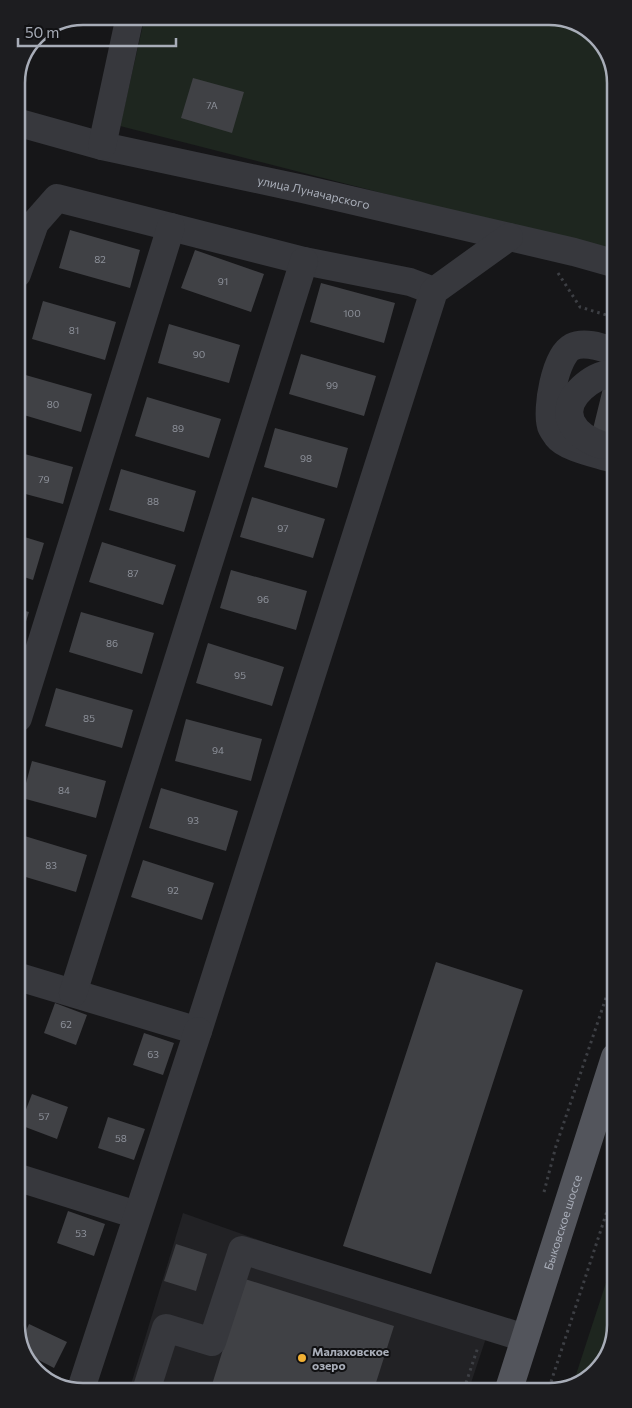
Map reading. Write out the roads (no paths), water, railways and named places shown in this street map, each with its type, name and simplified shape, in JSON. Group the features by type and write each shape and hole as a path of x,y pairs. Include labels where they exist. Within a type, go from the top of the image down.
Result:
{"main road":[{"name":"Быковское шоссе","path":"511,1383 607,1082"}],"street":[{"path":"102,146 128,25"},
{"name":"улица Луначарского","path":"25,125 102,146 303,189 607,261"},
{"path":"25,250 34,223 57,198 304,261 410,282 434,291"},
{"path":"25,696 172,226"},
{"path":"83,1383 198,1031 434,291 510,237"},
{"path":"73,993 304,261"},
{"path":"607,350 581,344 570,348 561,360 556,374 550,408 551,426 557,437 565,443 607,457"},
{"path":"607,374 590,381 570,402 570,420 579,434 607,446"},
{"path":"25,979 198,1031"},
{"path":"25,1180 137,1215"},
{"path":"149,1383 166,1328 212,1342 242,1250 525,1338"}],"place":[{"name":"Малаховское озеро","path":"302,1358"}]}
